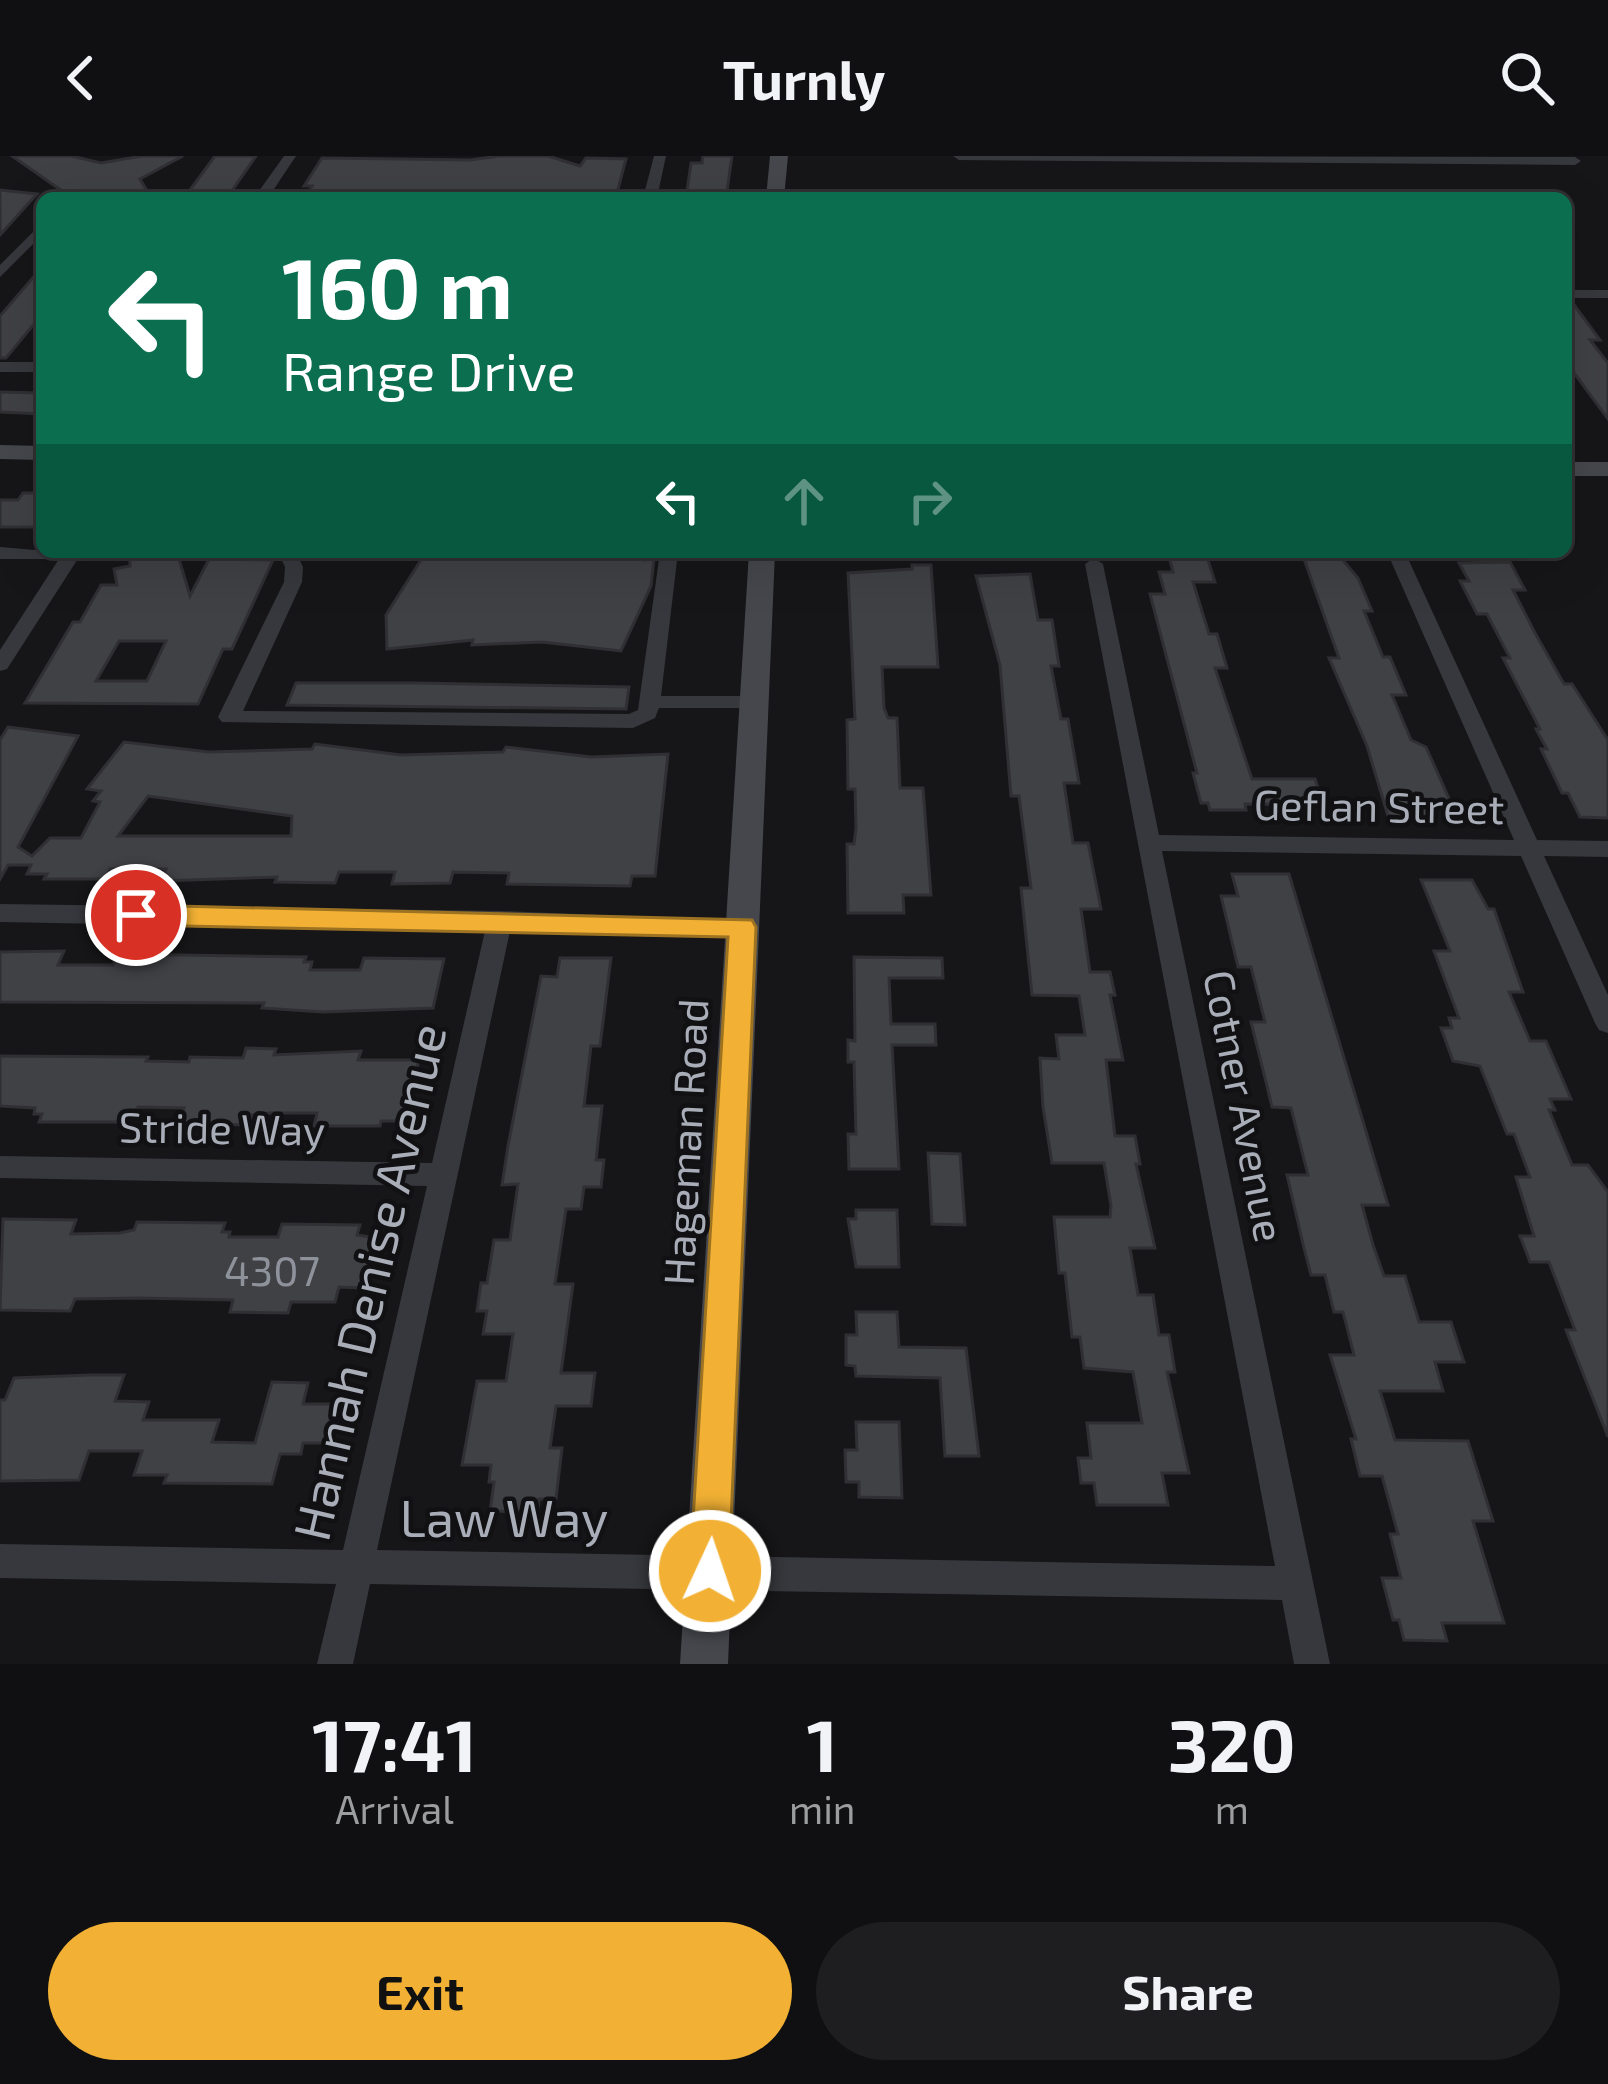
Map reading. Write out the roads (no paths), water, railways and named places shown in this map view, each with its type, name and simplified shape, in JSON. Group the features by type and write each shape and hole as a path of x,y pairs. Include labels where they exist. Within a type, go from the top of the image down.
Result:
{"main road":[{"path":"776,192 778,156"},
{"path":"0,452 36,453"},
{"path":"1572,469 1608,470"},
{"name":"Hageman Road","path":"704,1664 762,558"}],"street":[{"path":"266,192 290,156"},
{"path":"651,192 660,156"},
{"path":"958,156 1573,159"},
{"path":"0,273 36,234"},
{"path":"1572,294 1607,296"},
{"path":"0,367 36,367"},
{"path":"0,553 36,554"},
{"path":"0,665 68,558"},
{"path":"290,558 292,581 229,717 633,722 648,713 668,558"},
{"path":"1399,558 1608,1022"},
{"name":"Cotner Avenue","path":"1094,564 1312,1664"},
{"path":"650,702 754,702"},
{"name":"Geflan Street","path":"1149,843 1608,849"},
{"path":"0,913 742,927"},
{"name":"Hannah Denise Avenue","path":"335,1664 500,920"},
{"name":"Stride Way","path":"0,1167 443,1175"},
{"name":"Law Way","path":"0,1562 1295,1582"}]}
